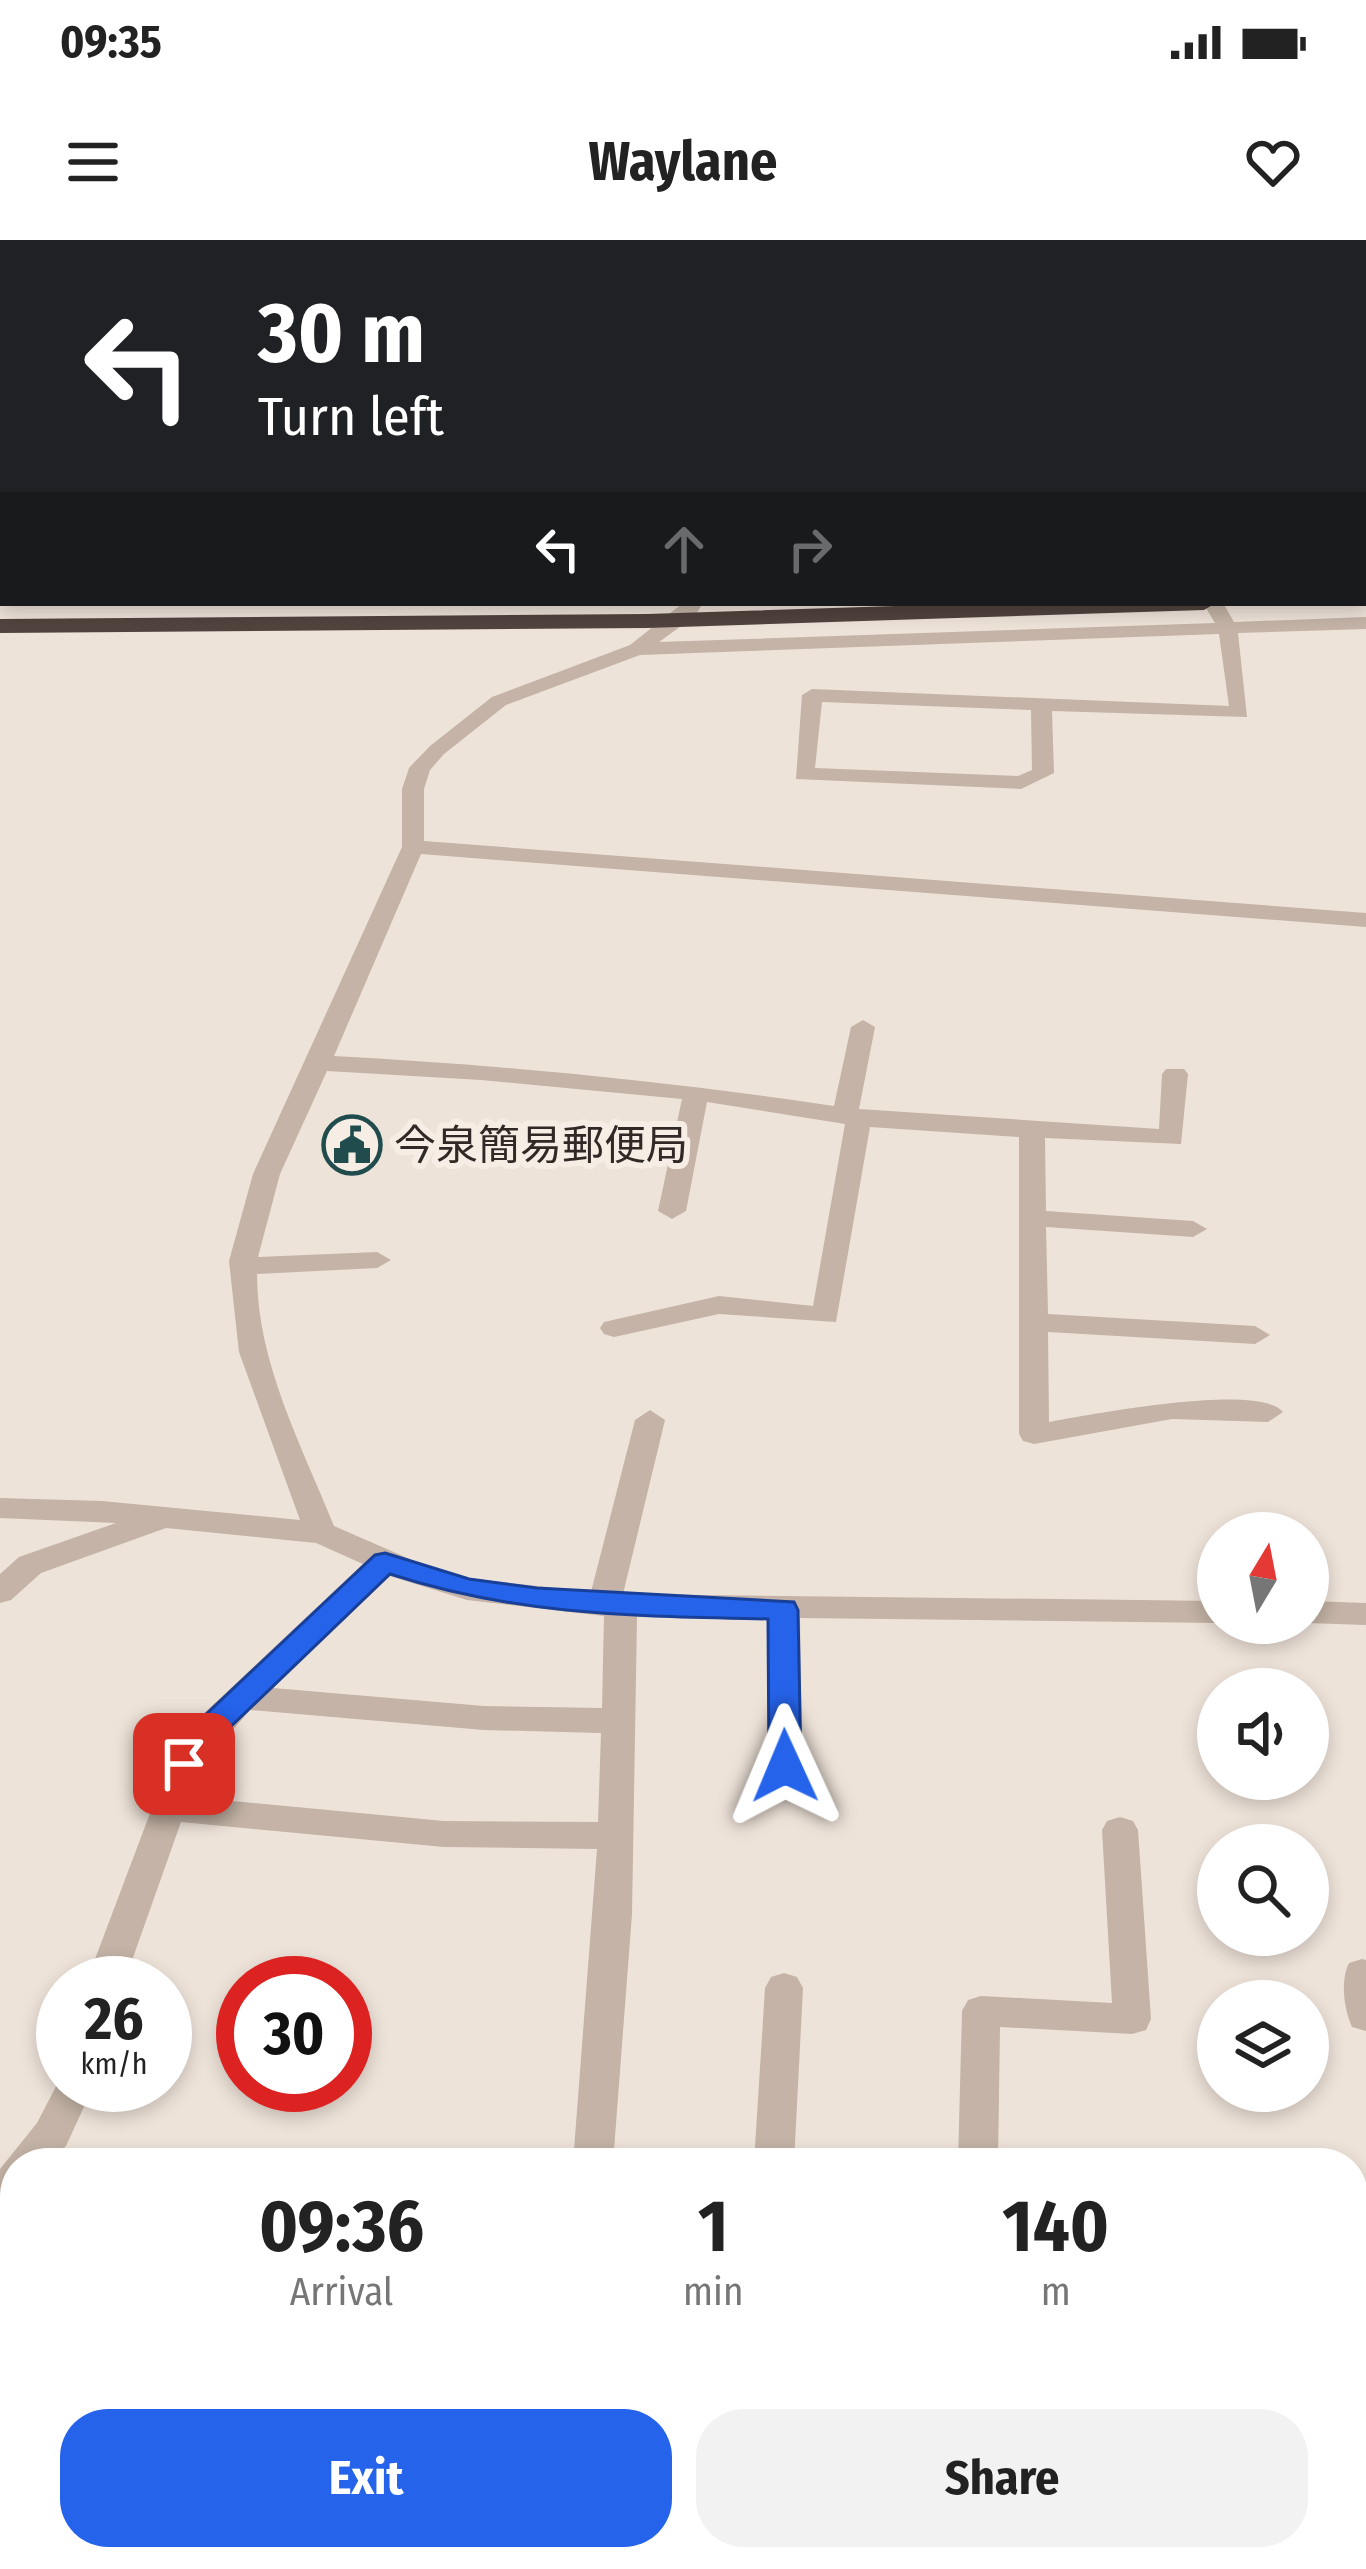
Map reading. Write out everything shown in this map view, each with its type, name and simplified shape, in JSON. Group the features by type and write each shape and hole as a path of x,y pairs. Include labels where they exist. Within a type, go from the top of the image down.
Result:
{"highway":[{"path":"0,639 588,606"},
{"path":"0,610 297,632 316,626 1111,606"},
{"path":"0,626 233,624"}],"street":[{"path":"637,649 689,606"},
{"path":"1041,705 1043,773 1021,783 804,774 812,695 1240,713 1228,629 1215,606"},
{"path":"321,1533 250,1344 244,1266 250,1226 413,848 413,789 420,768 437,750 499,701 637,649 1366,623"},
{"path":"413,848 1366,920"},
{"path":"614,1328 719,1305 826,1316 863,1027"},
{"path":"318,1063 481,1072 696,1093 852,1116 1172,1138 1175,1074"},
{"path":"671,1211 696,1093"},
{"path":"1032,1130 1034,1434 1172,1410 1268,1412"},
{"path":"1032,1218 1193,1228"},
{"path":"244,1266 377,1260"},
{"path":"1033,1322 1255,1335"},
{"path":"594,2148 614,1914 618,1721 613,1605 650,1420"},
{"path":"0,1508 167,1517 321,1533 385,1562 467,1589 613,1605 1197,1612"},
{"path":"0,1592 30,1564 167,1517"},
{"path":"115,1956 184,1764 212,1726 385,1562"},
{"path":"783,1610 785,1766"},
{"path":"1329,1613 1366,1614"},
{"path":"243,1697 484,1718 618,1721"},
{"path":"167,1808 444,1834 616,1836"},
{"path":"978,2148 981,2011 1132,2019 1120,1830"},
{"path":"1362,1974 1366,2016"},
{"path":"776,2148 784,1988"},
{"path":"42,2148 62,2112"}],"place":[{"name":"今泉簡易郵便局","path":"352,1145"}],"route":[{"path":"184,1764 212,1726 385,1562 467,1589 537,1598 621,1606 783,1610 785,1766"}]}
